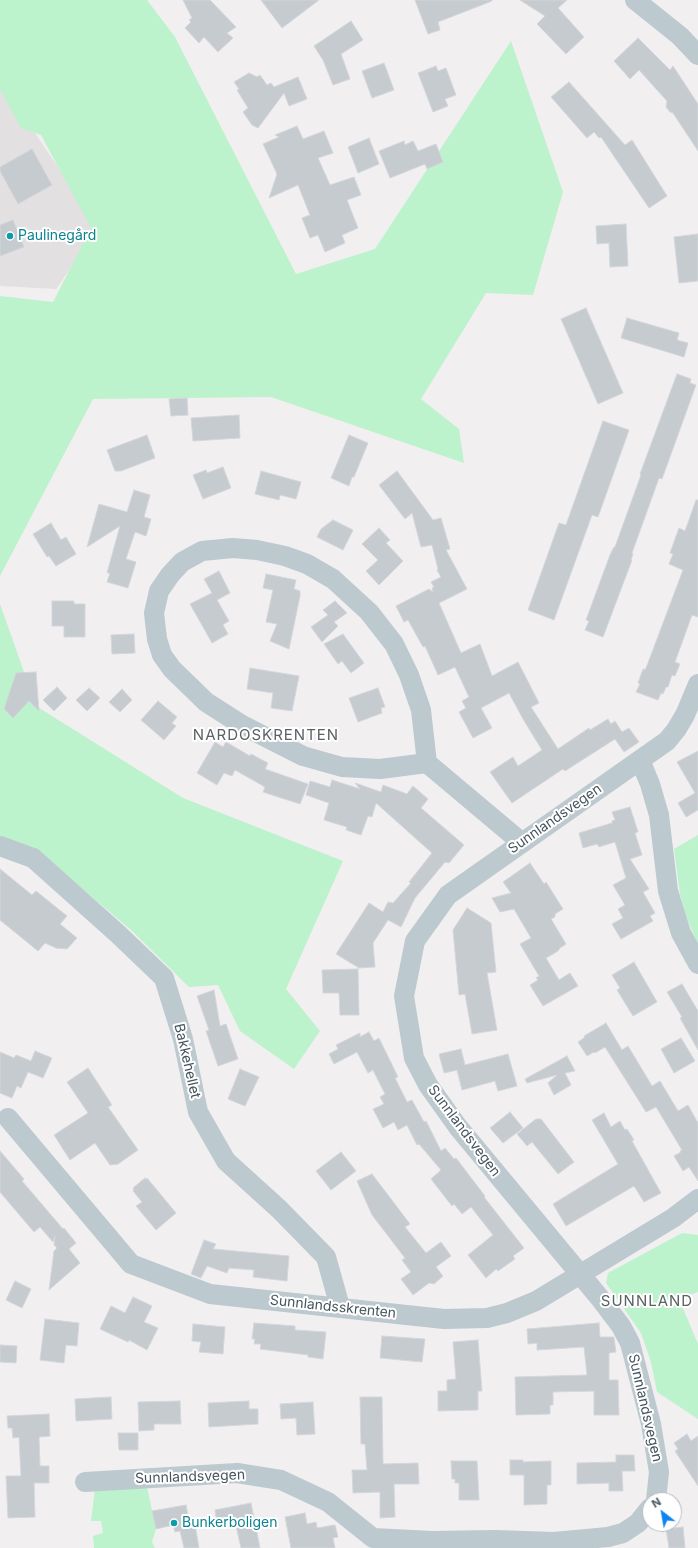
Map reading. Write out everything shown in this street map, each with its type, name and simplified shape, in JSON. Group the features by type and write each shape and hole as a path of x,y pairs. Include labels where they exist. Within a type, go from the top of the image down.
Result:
{"street":[{"path":"635,0 680,36 698,55"},
{"path":"427,763 380,769 342,768 303,756 242,725 206,702 172,669 162,655 154,613 160,591 170,574 182,562 202,551 233,548 257,550 285,556 307,564 333,579 369,612 394,644 409,675 421,710 427,763 521,842"},
{"name":"Sunnlandsvegen","path":"657,1492 659,1472 651,1424 630,1343 612,1314 458,1128 428,1084 414,1058 404,996 415,941 448,894 667,741 685,715 698,684"},
{"path":"640,760 650,784 659,815 668,891 681,934 698,964"},
{"name":"Bakkehellet","path":"0,846 33,858 118,934 164,978 183,1039 198,1112 226,1161 279,1209 326,1257 340,1307"},
{"name":"Sunnlandsskrenten","path":"8,1118 131,1264 210,1294 444,1319 487,1318 507,1313 536,1301 673,1218 698,1199"},
{"name":"Sunnlandsvegen","path":"85,1482 237,1473 281,1480 328,1502 370,1543 495,1540 554,1542 608,1537 623,1533 638,1523 642,1518"}],"shaded area":[{"path":"0,81 99,228 56,289 0,286"}],"green space":[{"path":"0,0 147,0 175,37 296,274 375,249 511,41 563,192 533,295 486,293 421,399 459,429 464,463 271,397 93,399 0,576 0,296 53,302 91,228 41,135 21,128 0,89"},
{"path":"0,604 36,706 183,798 343,861 286,989 320,1031 294,1069 240,1031 218,985 189,987 131,930 33,847 0,838"},
{"path":"698,835 698,945 686,916 680,894 674,849"},
{"path":"682,1233 698,1235 698,1292 679,1299 698,1344 698,1419 657,1392 651,1362 641,1333 606,1283 608,1273"},
{"path":"147,1487 156,1529 152,1542 155,1548 94,1548 93,1536 103,1533 101,1521 91,1521 95,1489"}],"building":[{"path":"183,0 210,0 236,27 227,33 233,38 218,52 204,37 199,43 185,28 191,22 189,20 192,18"},
{"path":"261,0 319,0 282,28"},
{"path":"415,0 492,1 438,22 440,30 428,34"},
{"path":"520,0 567,0 558,8 584,37 566,54 537,24 545,16"},
{"path":"351,21 363,40 341,54 350,79 333,85 323,60 314,46"},
{"path":"638,38 670,70 673,66 698,104 698,151 673,113 666,107 667,101 639,70 630,79 614,61"},
{"path":"384,63 394,90 372,98 362,71"},
{"path":"436,66 438,71 446,68 456,95 445,99 448,106 433,112 418,73"},
{"path":"249,73 257,77 260,75 267,85 271,83 274,87 298,77 307,99 289,106 284,93 258,128 252,125 243,112 248,108 234,82"},
{"path":"569,82 625,145 632,140 667,196 649,208 601,137 599,138 594,132 587,138 551,97"},
{"path":"297,126 303,139 324,131 333,153 318,158 330,185 354,177 361,195 347,200 358,228 342,235 345,243 325,252 318,235 310,238 302,218 310,215 298,185 269,198 277,174 263,144 279,137 275,135"},
{"path":"369,138 379,164 358,173 348,147"},
{"path":"404,141 405,145 413,141 418,151 436,144 443,162 427,169 425,164 390,178 379,151"},
{"path":"32,149 52,185 18,204 0,171 0,167"},
{"name":"Paulinegård","path":"13,220 24,247 0,256 0,225"},
{"path":"626,224 628,266 610,267 609,243 597,244 596,226"},
{"path":"698,234 698,281 679,283 674,237"},
{"path":"586,308 623,393 598,404 561,319"},
{"path":"627,318 679,333 677,340 688,343 684,357 621,338"},
{"path":"677,374 691,379 690,383 696,385 662,479 659,478 632,553 632,560 603,637 585,630 589,621 586,620 610,555 615,547"},
{"path":"187,398 188,415 171,416 169,399"},
{"path":"239,415 240,438 193,441 191,418"},
{"path":"603,421 629,430 598,517 592,515 554,620 528,610 559,523 566,525"},
{"path":"147,435 155,458 121,471 115,471 107,450"},
{"path":"349,435 368,443 349,486 331,478"},
{"path":"223,467 231,488 203,499 193,475 206,470 207,473"},
{"path":"261,471 301,482 296,499 280,495 279,500 255,494"},
{"path":"397,471 433,520 441,518 450,549 446,550 467,589 439,603 461,653 480,644 492,676 518,662 539,703 531,707 558,749 589,728 590,730 608,719 611,724 615,721 622,732 629,728 639,742 624,752 615,739 565,771 563,769 512,803 490,772 513,757 518,766 542,750 509,693 481,708 492,728 473,738 459,712 466,708 462,701 469,697 455,667 438,675 425,646 423,647 408,620 404,622 396,606 429,589 433,592 432,588 434,587 431,582 441,577 437,570 432,545 421,547 412,513 405,519 379,485"},
{"path":"134,490 150,495 144,517 151,519 146,536 135,532 126,559 136,562 128,588 107,582 110,573 107,573 120,526 87,547 99,504 127,512"},
{"path":"696,500 698,500 698,617 692,615 675,662 680,664 675,676 672,675 668,687 666,687 663,694 661,693 658,700 636,692 640,684 638,683 643,669 645,670 648,663 683,570 669,564 673,554 670,553 679,528 685,531"},
{"path":"333,520 353,530 343,550 317,537 321,529"},
{"path":"51,523 61,540 66,537 76,554 56,566 49,556 47,557 33,534"},
{"path":"379,528 390,540 386,543 403,561 379,585 366,571 378,560 362,544"},
{"path":"219,571 230,593 217,600 229,621 223,625 228,634 212,643 190,604 212,593 204,579"},
{"path":"266,574 296,580 294,589 300,591 289,649 270,641 277,624 266,622 273,590 263,588"},
{"path":"52,601 74,601 74,604 85,604 85,637 64,637 64,626 52,626"},
{"path":"335,601 347,613 334,622 338,626 322,642 311,627 328,615 323,610"},
{"path":"134,634 135,653 112,654 111,635"},
{"path":"343,634 364,663 351,673 342,661 338,664 324,644"},
{"path":"250,668 299,676 292,711 271,708 273,693 247,689"},
{"path":"36,672 39,711 29,701 13,718 4,709 16,673"},
{"path":"57,687 67,698 54,711 43,700"},
{"path":"89,688 100,698 87,711 76,700"},
{"path":"378,688 385,707 381,708 382,713 358,722 349,698"},
{"path":"122,689 132,700 120,712 109,702"},
{"path":"158,701 177,717 172,723 176,726 164,740 141,720"},
{"path":"215,742 223,747 226,742 250,756 251,754 268,763 265,769 308,784 300,804 263,792 265,787 235,770 232,776 224,773 217,785 197,773"},
{"path":"698,751 698,810 686,817 678,803 695,793 677,762"},
{"path":"332,780 360,789 355,783 381,792 383,785 407,794 413,786 428,799 421,808 464,845 449,863 445,862 415,898 401,927 388,920 373,943 375,967 359,968 336,954 369,903 383,912 388,902 393,903 411,883 409,882 432,853 376,803 372,817 368,816 361,835 346,830 347,827 324,820 329,803 306,795 310,781 330,787"},
{"path":"630,807 638,832 635,833 642,855 630,859 649,889 643,892 655,913 650,916 653,921 621,939 612,924 623,918 618,909 625,905 613,885 626,878 615,842 599,847 597,844 583,848 579,833 612,823 612,821 615,820 612,812"},
{"path":"530,863 544,884 546,882 563,909 555,914 555,917 551,919 566,944 546,958 559,980 570,973 578,986 543,1006 530,985 538,980 536,978 539,976 520,944 531,938 514,909 500,912 492,898 511,893 503,882"},
{"path":"0,869 32,895 36,891 67,916 60,924 77,938 67,949 56,948 45,943 38,951 0,920"},
{"path":"467,908 491,923 496,972 487,973 497,1030 472,1034 465,994 459,995 453,930"},
{"path":"634,962 657,1002 633,1016 617,990 620,988 612,975"},
{"path":"358,969 359,1015 340,1015 339,993 323,993 322,970"},
{"path":"682,984 698,1011 698,1050 680,1018 682,1017 667,992"},
{"path":"214,990 220,1026 226,1024 238,1059 218,1066 206,1031 209,1030 197,996"},
{"path":"606,1023 622,1050 628,1046 652,1086 660,1081 678,1111 688,1105 698,1123 698,1181 689,1167 683,1171 674,1156 682,1150 656,1107 646,1112 605,1047 587,1056 578,1042 585,1037 584,1036"},
{"path":"369,1032 374,1041 379,1038 398,1077 395,1078 407,1102 412,1100 424,1122 426,1121 441,1151 445,1148 454,1159 456,1158 524,1248 513,1256 515,1259 498,1271 496,1269 486,1278 468,1255 493,1235 471,1207 462,1214 454,1204 452,1206 431,1179 441,1170 419,1144 417,1145 407,1125 398,1130 394,1122 383,1128 373,1109 384,1104 380,1097 385,1094 373,1070 368,1073 357,1052 334,1064 329,1054 338,1049 336,1045 360,1033 360,1037"},
{"path":"681,1038 695,1061 674,1073 661,1049"},
{"path":"461,1049 465,1065 508,1054 517,1086 498,1091 495,1081 462,1090 457,1070 444,1073 439,1054"},
{"path":"35,1051 52,1058 43,1078 28,1072 21,1088 17,1086 12,1098 0,1093 0,1052 14,1058 16,1055 31,1061"},
{"path":"567,1056 575,1071 565,1073 571,1085 554,1095 548,1083 557,1075 527,1083 525,1079"},
{"path":"88,1068 112,1105 108,1107 138,1150 118,1164 110,1165 95,1143 70,1160 54,1135 88,1113 67,1082"},
{"path":"240,1069 259,1077 245,1106 228,1099"},
{"path":"510,1112 523,1128 503,1143 490,1128"},
{"path":"604,1113 611,1127 620,1121 625,1130 627,1129 634,1140 632,1141 661,1193 644,1202 634,1186 566,1226 553,1204 618,1164 592,1120"},
{"path":"536,1119 541,1119 574,1162 558,1174 532,1142 527,1146 517,1134"},
{"path":"0,1151 24,1179 22,1181 76,1243 69,1249 80,1263 49,1290 54,1251 57,1248 54,1245 55,1236 53,1242 40,1227 34,1232 0,1192"},
{"path":"341,1152 356,1171 331,1190 316,1171"},
{"path":"372,1174 410,1224 405,1227 426,1253 441,1242 451,1256 436,1267 443,1276 434,1284 429,1283 413,1295 401,1279 411,1272 402,1260 405,1258 372,1215 357,1181"},
{"path":"145,1178 146,1180 147,1178 176,1213 156,1230 136,1206 142,1202 133,1191 133,1188"},
{"path":"204,1240 216,1244 213,1249 289,1256 287,1281 253,1277 254,1270 229,1268 227,1273 207,1266 201,1278 191,1274"},
{"path":"15,1281 31,1289 22,1308 6,1300"},
{"path":"133,1297 152,1306 144,1322 158,1328 147,1350 129,1340 128,1342 100,1329 111,1306 125,1313"},
{"path":"45,1319 79,1323 77,1346 66,1345 64,1363 40,1360"},
{"path":"254,1323 295,1326 295,1330 326,1332 323,1359 308,1357 308,1355 260,1349 261,1344 254,1344 255,1339 252,1339"},
{"path":"599,1323 600,1337 614,1337 616,1352 609,1353 609,1380 618,1380 619,1415 594,1415 594,1391 553,1392 553,1405 550,1405 550,1414 516,1415 515,1377 587,1375 584,1347 537,1350 537,1343 528,1344 527,1329"},
{"path":"193,1324 225,1327 223,1354 199,1352 201,1342 192,1341"},
{"path":"382,1336 425,1339 422,1362 380,1358"},
{"path":"478,1340 482,1391 478,1391 478,1410 438,1411 438,1391 447,1391 447,1380 456,1379 453,1342"},
{"path":"0,1345 17,1346 16,1363 0,1362"},
{"path":"111,1397 112,1419 76,1421 75,1399"},
{"path":"360,1397 382,1397 383,1464 418,1463 419,1484 394,1484 395,1517 380,1518 380,1492 353,1493 352,1470 367,1470 365,1444 361,1444"},
{"path":"180,1401 181,1424 154,1424 154,1430 139,1431 138,1402"},
{"path":"249,1401 249,1409 258,1409 258,1424 209,1427 208,1403"},
{"path":"313,1402 315,1434 297,1435 296,1418 281,1419 280,1404"},
{"path":"49,1414 50,1436 39,1437 40,1466 49,1466 49,1483 34,1483 35,1517 8,1518 6,1476 21,1476 19,1437 13,1438 12,1428 8,1428 7,1416"},
{"path":"118,1433 138,1433 138,1450 119,1450"},
{"path":"687,1434 691,1441 698,1436 698,1486 675,1451 678,1449 674,1443"},
{"path":"616,1455 634,1455 635,1471 622,1471 623,1491 609,1491 609,1483 577,1484 577,1463 616,1462"},
{"path":"510,1460 523,1460 523,1462 551,1461 551,1485 547,1485 547,1504 524,1505 524,1475 510,1475"},
{"path":"451,1461 477,1461 479,1500 459,1500 459,1483 455,1483 455,1479 452,1479"},
{"path":"251,1503 260,1548 241,1548 235,1521 217,1525 215,1510"},
{"name":"Bunkerboligen","path":"186,1505 189,1520 194,1519 199,1548 184,1548 180,1531 175,1532 173,1525 156,1529 152,1511"},
{"path":"305,1513 307,1524 316,1522 317,1528 335,1525 338,1537 333,1538 335,1548 291,1548 285,1517"},
{"path":"682,1527 685,1548 669,1548 666,1532 682,1532"}],"place":[{"name":"Paulinegård","path":"10,236"},
{"name":"Bunkerboligen","path":"174,1523"}],"district":[{"name":"NARDOSKRENTEN","path":"266,735"},
{"name":"SUNNLAND","path":"647,1301"}]}
